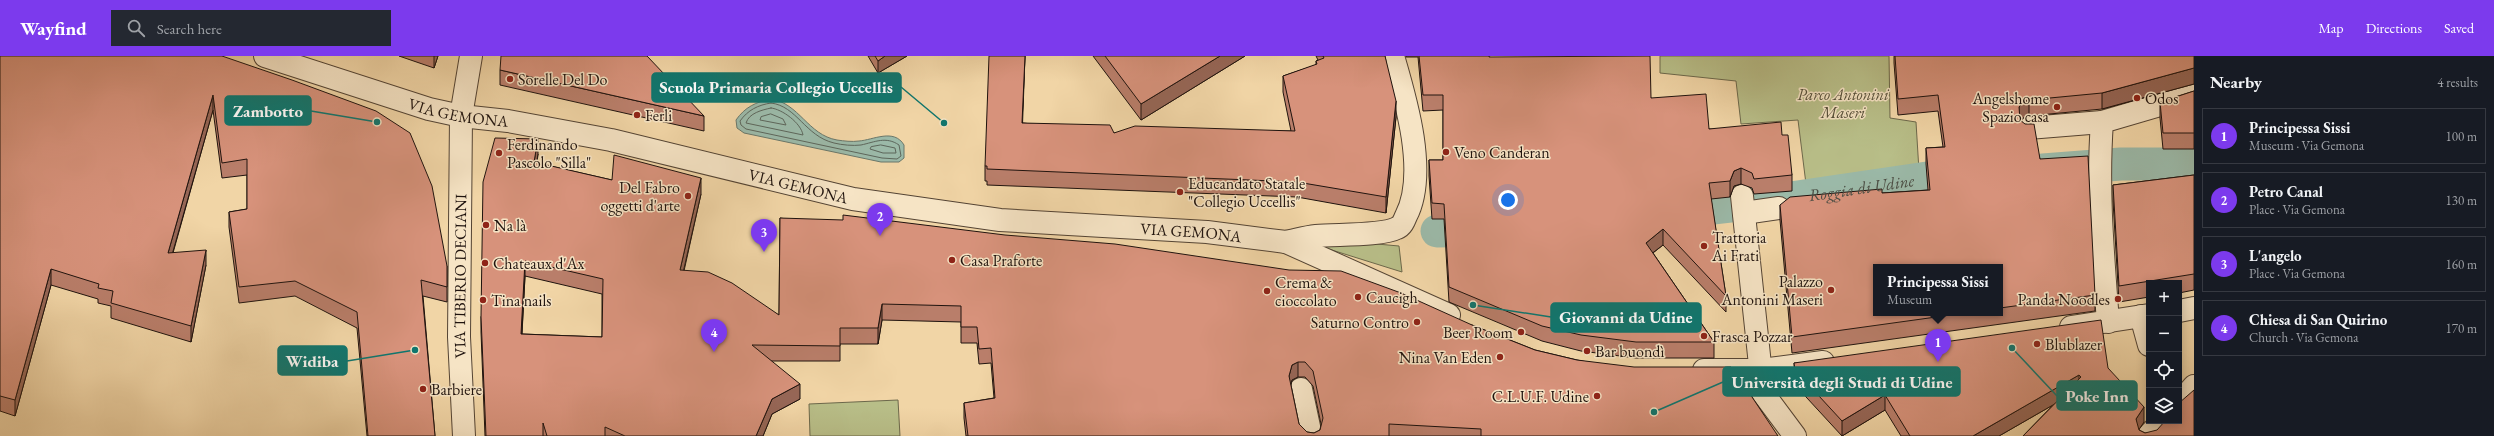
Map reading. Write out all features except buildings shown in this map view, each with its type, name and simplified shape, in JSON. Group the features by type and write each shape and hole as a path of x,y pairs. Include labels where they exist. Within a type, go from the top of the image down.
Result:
{"street":[{"name":"VIA GEMONA","path":"265,56 394,98 461,116 508,121 610,140 853,199 1000,220 1197,232 1286,242 1464,322"},
{"name":"VIA TIBERIO DECIANI","path":"464,436 459,337 461,116 471,56"},
{"path":"1286,242 1314,236 1386,232 1402,225 1410,210 1415,188 1414,141 1405,97 1393,56"},
{"path":"2030,128 2102,122 2194,96"},
{"path":"2102,122 2100,218 2108,322"},
{"path":"1779,208 1743,204 1763,393 1795,436"},
{"path":"2182,310 2194,308"},
{"path":"2054,330 2145,316"},
{"path":"1681,370 1760,370 1847,359"},
{"path":"1301,389 1311,436"}],"green space":[{"name":"Parco Antonini Maseri","path":"1660,56 1889,56 1890,118 1916,122 1919,171 1806,184 1798,120 1741,124 1736,81 1660,73"},
{"path":"1355,242 1399,246 1402,272 1319,246"},
{"path":"898,400 900,436 810,436 809,404"}],"water":[{"path":"771,99 789,106 818,132 827,137 837,140 854,141 883,136 895,137 904,145 904,158 899,162 881,162 744,133 737,128 736,120 747,108"}],"waterway":[{"name":"Roggia di Udine","path":"2043,170 2121,164 2194,164"},
{"name":"Roggia di Udine","path":"1668,213 1757,203 1927,178"},
{"name":"Roggia di Udine","path":"1437,231 1489,230"}],"place":[{"name":"Sorelle Del Do","path":"510,79"},
{"name":"Odos","path":"2137,98"},
{"name":"Angelshome Spazio casa","path":"2057,107"},
{"name":"Ferli","path":"637,115"},
{"name":"Zambotto","path":"377,122"},
{"name":"Scuola Primaria Collegio Uccellis","path":"944,123"},
{"name":"Veno Canderan","path":"1446,152"},
{"name":"Ferdinando Pascolo \"Silla\"","path":"499,153"},
{"name":"Educandato Statale \"Collegio Uccellis\"","path":"1180,192"},
{"name":"Del Fabro oggetti d'arte","path":"688,196"},
{"name":"Na là","path":"486,225"},
{"name":"Petro Canal","path":"880,236"},
{"name":"Trattoria Ai Frati","path":"1704,246"},
{"name":"L'angelo","path":"764,252"},
{"name":"Casa Praforte","path":"952,260"},
{"name":"Chateaux d'Ax","path":"485,263"},
{"name":"Palazzo Antonini Maseri","path":"1831,290"},
{"name":"Crema & cioccolato","path":"1267,291"},
{"name":"Caucigh","path":"1358,297"},
{"name":"Panda Noodles","path":"2118,299"},
{"name":"Tina nails","path":"483,300"},
{"name":"Giovanni da Udine","path":"1473,305"},
{"name":"Saturno Contro","path":"1417,322"},
{"name":"Beer Room","path":"1521,332"},
{"name":"Frasca Pozzar","path":"1704,336"},
{"name":"Blublazer","path":"2037,344"},
{"name":"Poke Inn","path":"2012,348"},
{"name":"Widiba","path":"415,350"},
{"name":"Bar buondì","path":"1587,351"},
{"name":"Chiesa di San Quirino","path":"714,352"},
{"name":"Nina Van Eden","path":"1500,357"},
{"name":"Principessa Sissi","path":"1938,362"},
{"name":"Barbiere","path":"423,389"},
{"name":"C.L.U.F. Udine","path":"1597,396"},
{"name":"Università degli Studi di Udine","path":"1654,412"}]}
